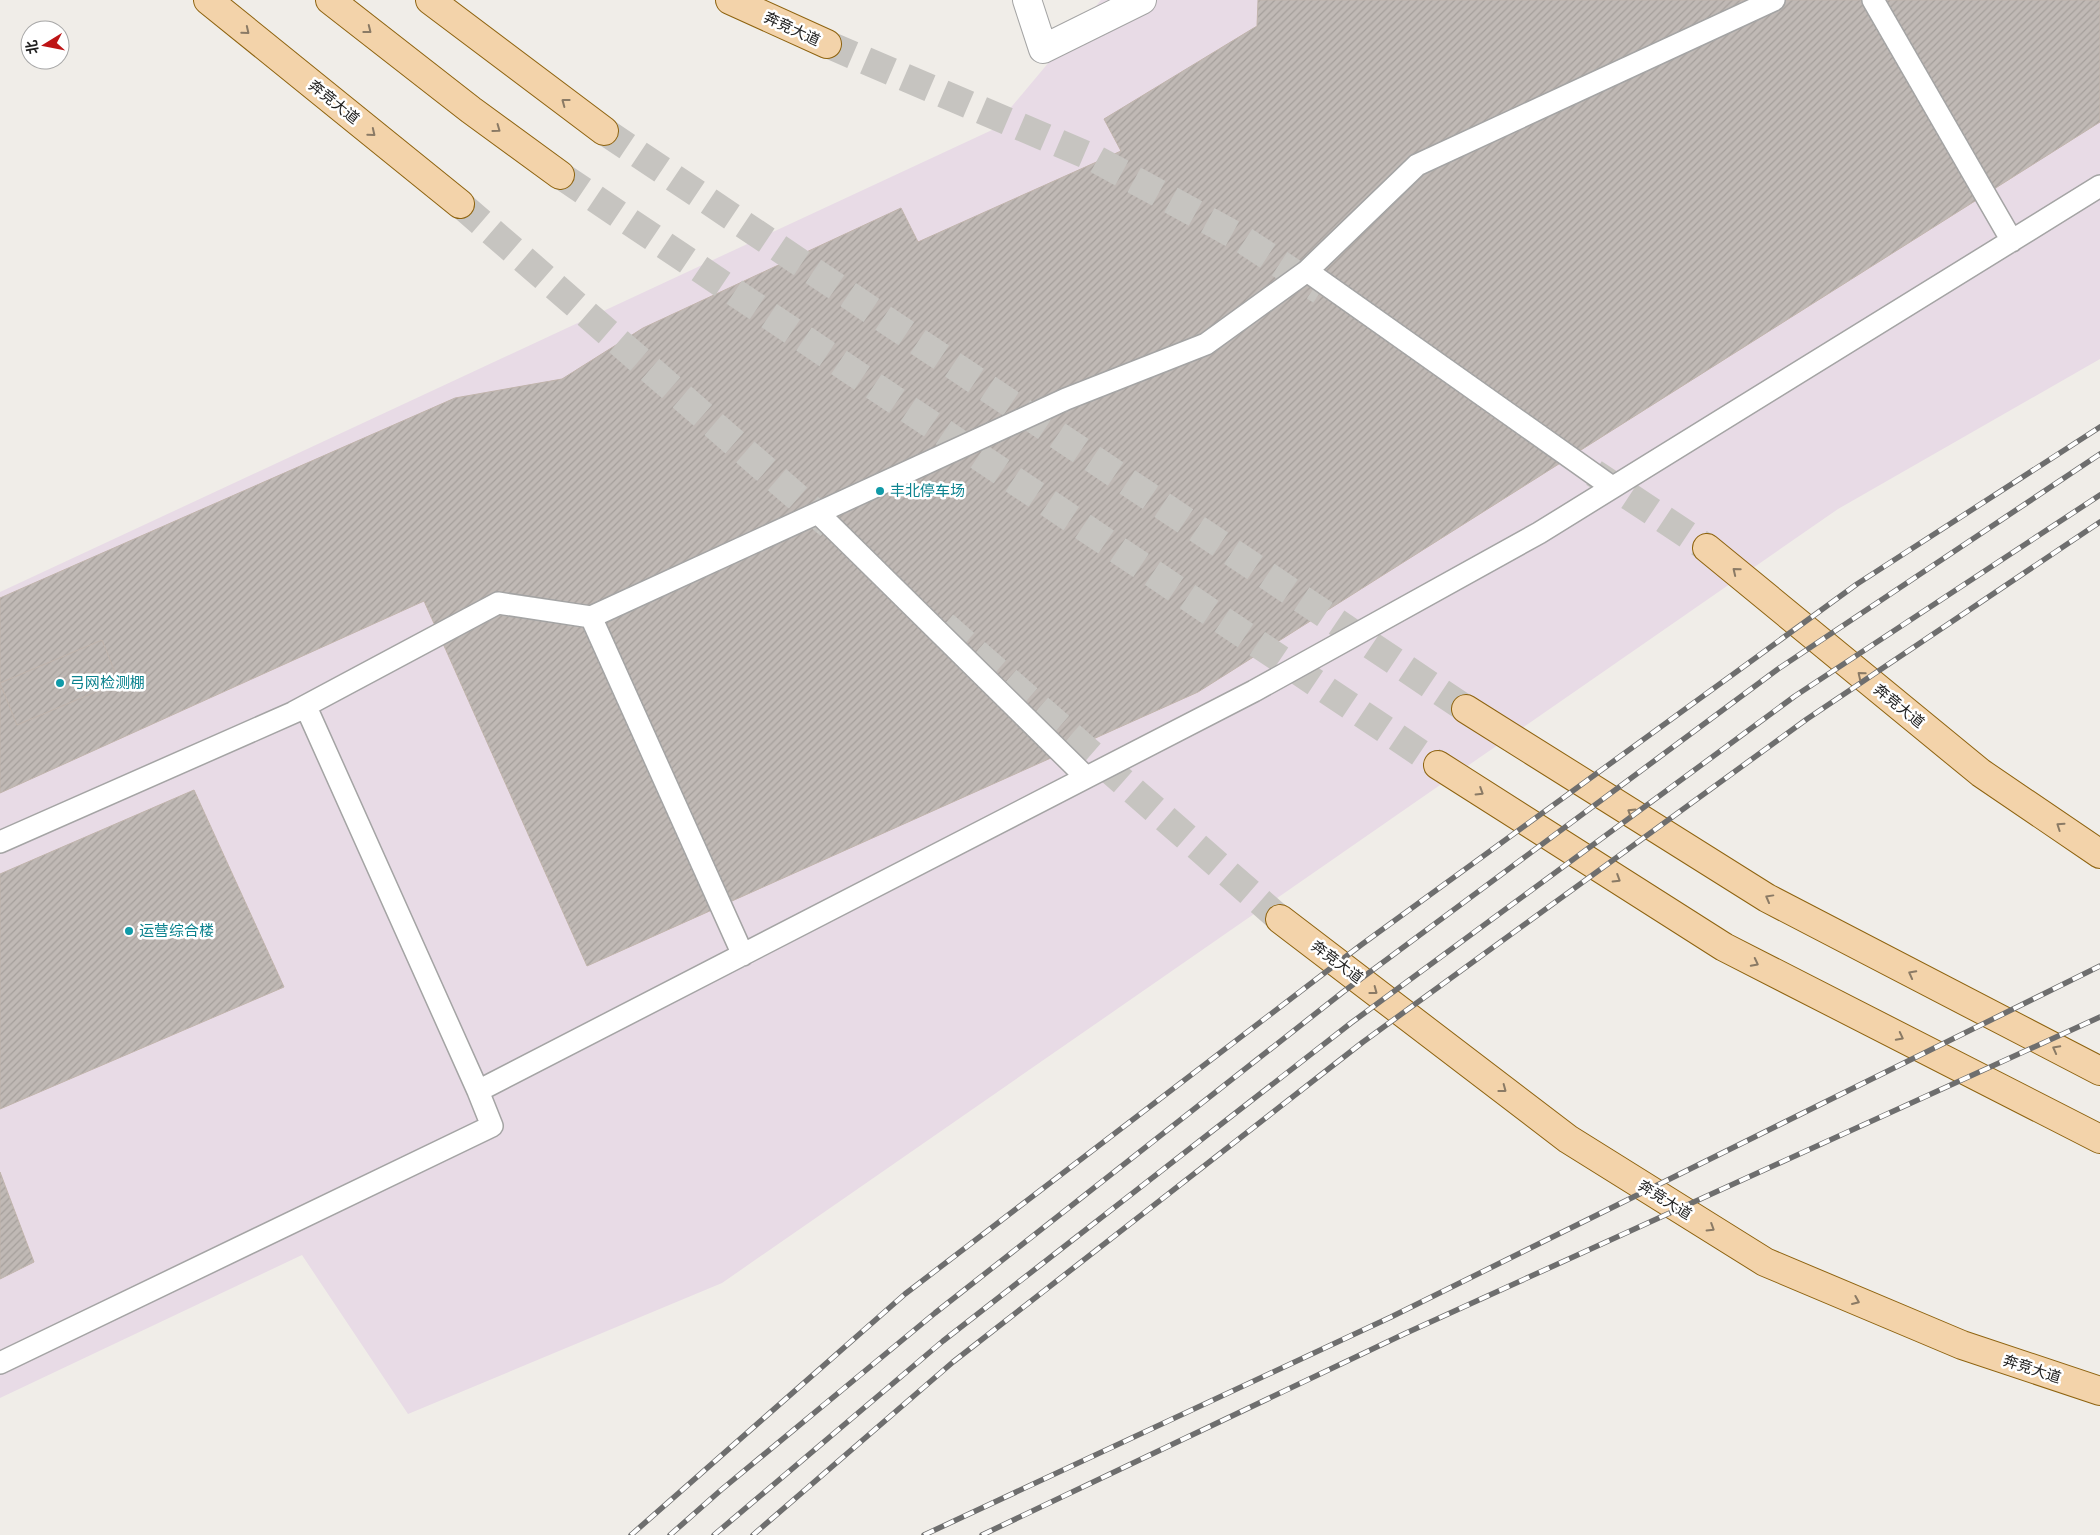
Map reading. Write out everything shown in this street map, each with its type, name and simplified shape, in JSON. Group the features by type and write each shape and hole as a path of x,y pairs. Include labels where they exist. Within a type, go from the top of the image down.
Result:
{"main road":[{"name":"奔竞大道","path":"208,0 460,204"},
{"path":"330,0 471,110 560,175"},
{"path":"430,0 604,131"},
{"name":"奔竞大道","path":"730,0 827,44"},
{"name":"奔竞大道","path":"1707,548 1981,773 2100,854"},
{"path":"1466,709 1767,898 2100,1071"},
{"path":"1438,765 1724,947 2100,1139"},
{"name":"奔竞大道","path":"1280,919 1568,1139 1765,1262 1962,1345 2100,1391"}],"street":[{"path":"1027,0 1042,48 1142,0"}],"lane":[{"path":"291,713 498,603 591,617 1066,398 1206,344 1307,271 1417,165 1774,0"},
{"path":"1873,0 2012,241"},
{"path":"478,1091 1263,686 1539,532 2100,186"},
{"path":"1307,271 1612,487"},
{"path":"818,513 1086,778"},
{"path":"591,617 743,955"},
{"path":"0,842 306,707 492,1126 0,1363"}],"shaded area":[{"name":"丰北停车场","path":"1101,0 2100,0 2100,359 1838,509 722,1283 408,1414 302,1255 0,1398 0,592 992,130"}],"building":[{"name":"丰北停车场","path":"1258,0 2100,0 2100,122 1198,692 587,966 424,601 0,793 0,598 455,398 562,379 643,328 901,208 918,242 1121,151 1104,119 1257,26"},
{"name":"弓网检测棚","path":"102,640 119,682 17,725 0,683"},
{"name":"运营综合楼","path":"194,790 284,987 0,1109 0,874"},
{"path":"0,1172 34,1262 0,1279"}],"tunnel":[{"path":"827,44 1096,159 1242,239 1321,291"},
{"path":"604,131 1466,709"},
{"path":"560,175 1438,765"},
{"path":"460,204 836,531"},
{"path":"1594,473 1707,548"},
{"path":"944,625 1280,919"}],"railway":[{"path":"631,1535 905,1294 1361,945 1857,584 2100,427"},
{"path":"670,1535 721,1490 935,1313 1343,992 1778,669 2100,454"},
{"path":"714,1535 943,1341 1351,1023 1795,696 2100,495"},
{"path":"753,1535 953,1362 1363,1042 1807,719 2100,522"},
{"path":"924,1535 1391,1317 2100,966"},
{"path":"982,1535 1404,1334 2100,1017"}],"place":[{"name":"丰北停车场","path":"880,491"},
{"name":"弓网检测棚","path":"60,683"},
{"name":"运营综合楼","path":"129,931"}]}
